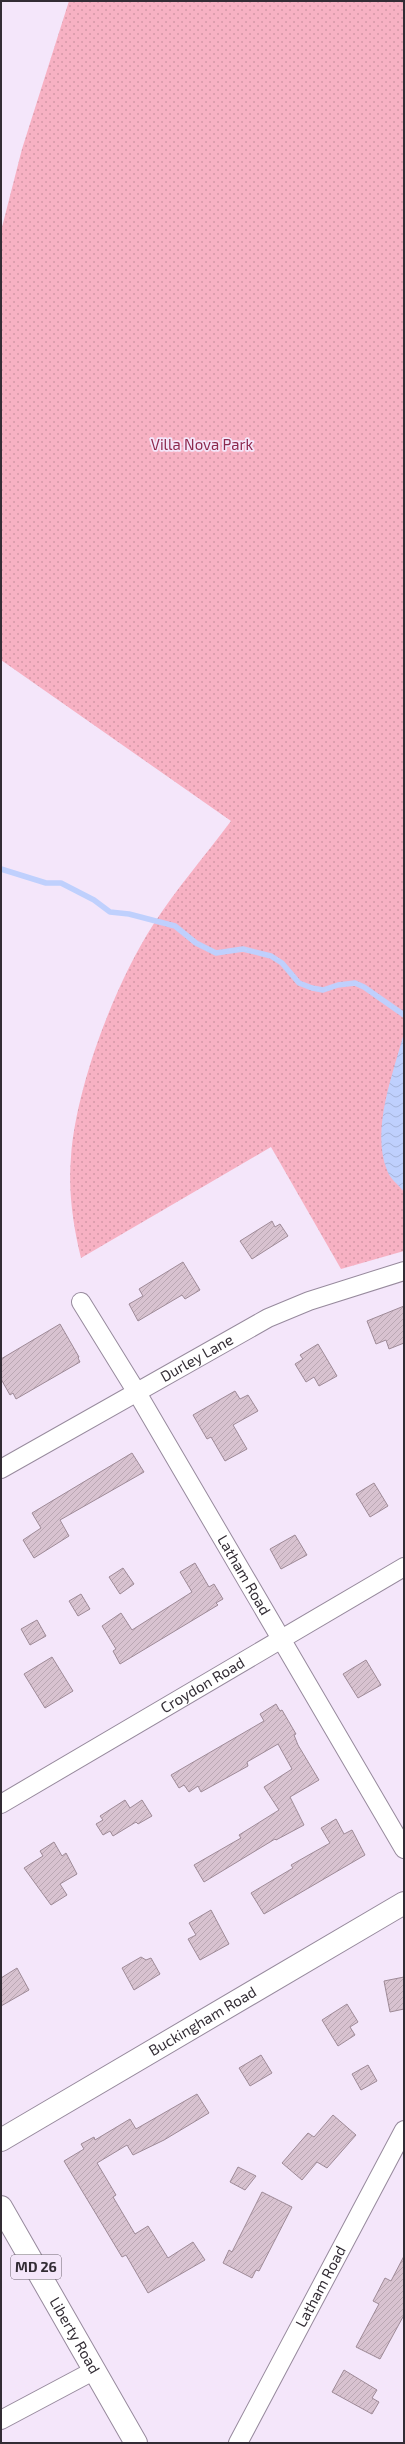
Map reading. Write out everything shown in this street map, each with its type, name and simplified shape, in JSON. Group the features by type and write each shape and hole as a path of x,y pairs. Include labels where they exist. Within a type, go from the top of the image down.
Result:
{"street":[{"name":"Durley Lane","path":"1,1469 136,1391 268,1318 309,1301 404,1271"},
{"name":"Latham Road","path":"81,1302 136,1391 404,1849"},
{"name":"Croydon Road","path":"1,1804 280,1638 404,1567"},
{"name":"Buckingham Road","path":"1,2140 404,1903"},
{"name":"Latham Road","path":"238,2443 404,2130"},
{"name":"Liberty Road","path":"1,2207 136,2443"},
{"path":"1,2420 95,2370"}],"green space":[{"name":"Villa Nova Park","path":"69,1 404,1 404,1251 341,1269 271,1147 81,1258 78,1246 71,1195 71,1157 74,1129 81,1099 89,1068 100,1036 125,976 153,925 231,821 1,660 1,231 22,149"}],"water":[{"path":"404,1033 404,1192 388,1173 383,1154 381,1137 385,1102"}],"building":[{"path":"272,1221 275,1227 280,1224 288,1236 252,1259 240,1241"},
{"path":"183,1262 200,1290 185,1299 182,1295 138,1321 129,1304 143,1296 139,1289"},
{"path":"404,1306 404,1343 389,1349 386,1340 376,1344 367,1321"},
{"path":"60,1324 79,1357 80,1362 16,1399 13,1393 10,1395 1,1379 1,1359"},
{"path":"318,1344 337,1376 319,1386 314,1377 306,1382 295,1364 303,1359 300,1355"},
{"path":"235,1391 240,1399 248,1395 258,1411 233,1425 247,1449 225,1461 211,1437 207,1439 193,1415"},
{"path":"132,1453 144,1472 60,1520 69,1536 34,1558 23,1540 41,1528 32,1513"},
{"path":"374,1483 388,1506 370,1517 356,1494"},
{"path":"295,1535 307,1555 281,1569 270,1549"},
{"path":"195,1563 209,1587 214,1584 223,1599 216,1603 218,1605 120,1664 113,1651 116,1649 102,1626 121,1613 132,1630 192,1592 180,1572"},
{"path":"123,1568 134,1584 120,1594 109,1577"},
{"path":"81,1594 90,1609 78,1616 69,1601"},
{"path":"37,1620 46,1636 30,1645 21,1629"},
{"path":"52,1657 73,1691 45,1708 24,1674"},
{"path":"366,1660 381,1685 358,1698 343,1674"},
{"path":"276,1704 280,1711 282,1710 296,1734 294,1735 298,1745 319,1780 290,1797 304,1825 276,1840 275,1839 204,1882 194,1865 241,1838 239,1835 279,1810 264,1787 292,1769 278,1744 247,1762 248,1766 201,1792 198,1786 189,1792 184,1785 179,1788 171,1775 264,1721 260,1714"},
{"path":"125,1800 130,1808 142,1800 152,1816 138,1824 136,1822 113,1836 110,1831 103,1835 96,1824 103,1820 100,1816"},
{"path":"336,1819 344,1834 352,1830 365,1855 264,1914 251,1893 293,1868 291,1865 330,1843 321,1828"},
{"path":"54,1842 62,1856 66,1853 77,1874 60,1884 67,1895 51,1905 24,1868 43,1856 40,1851"},
{"path":"211,1910 229,1944 200,1960 188,1939 196,1935 189,1923"},
{"path":"141,1957 146,1960 151,1958 160,1974 134,1990 122,1968"},
{"path":"17,1968 29,1990 1,2006 1,1978"},
{"path":"404,1977 404,2009 390,2012 384,1981"},
{"path":"347,2004 358,2022 350,2027 355,2035 338,2046 322,2020"},
{"path":"261,2055 272,2073 250,2086 239,2068"},
{"path":"368,2065 377,2081 361,2090 352,2074"},
{"path":"197,2094 209,2113 164,2140 133,2155 127,2145 97,2163 116,2195 113,2197 135,2234 148,2226 168,2258 193,2242 205,2260 148,2293 126,2255 122,2257 64,2161 84,2149 81,2144 94,2137 95,2140 130,2119 136,2129"},
{"path":"333,2115 356,2135 327,2168 317,2162 302,2180 282,2163 308,2133 314,2137"},
{"path":"238,2167 256,2176 245,2190 230,2182"},
{"path":"262,2192 292,2207 259,2271 256,2270 252,2278 223,2263 229,2250 232,2252"},
{"path":"404,2256 404,2315 380,2359 356,2347 379,2304 373,2301 385,2278 391,2281"},
{"path":"344,2370 377,2390 372,2398 379,2402 372,2414 332,2392"}],"waterway":[{"path":"1,869 46,883 61,883 94,900 110,912 129,914 175,926 196,943 216,953 243,949 271,956 282,963 299,983 312,988 323,990 338,985 355,983 364,987 404,1015"}]}
